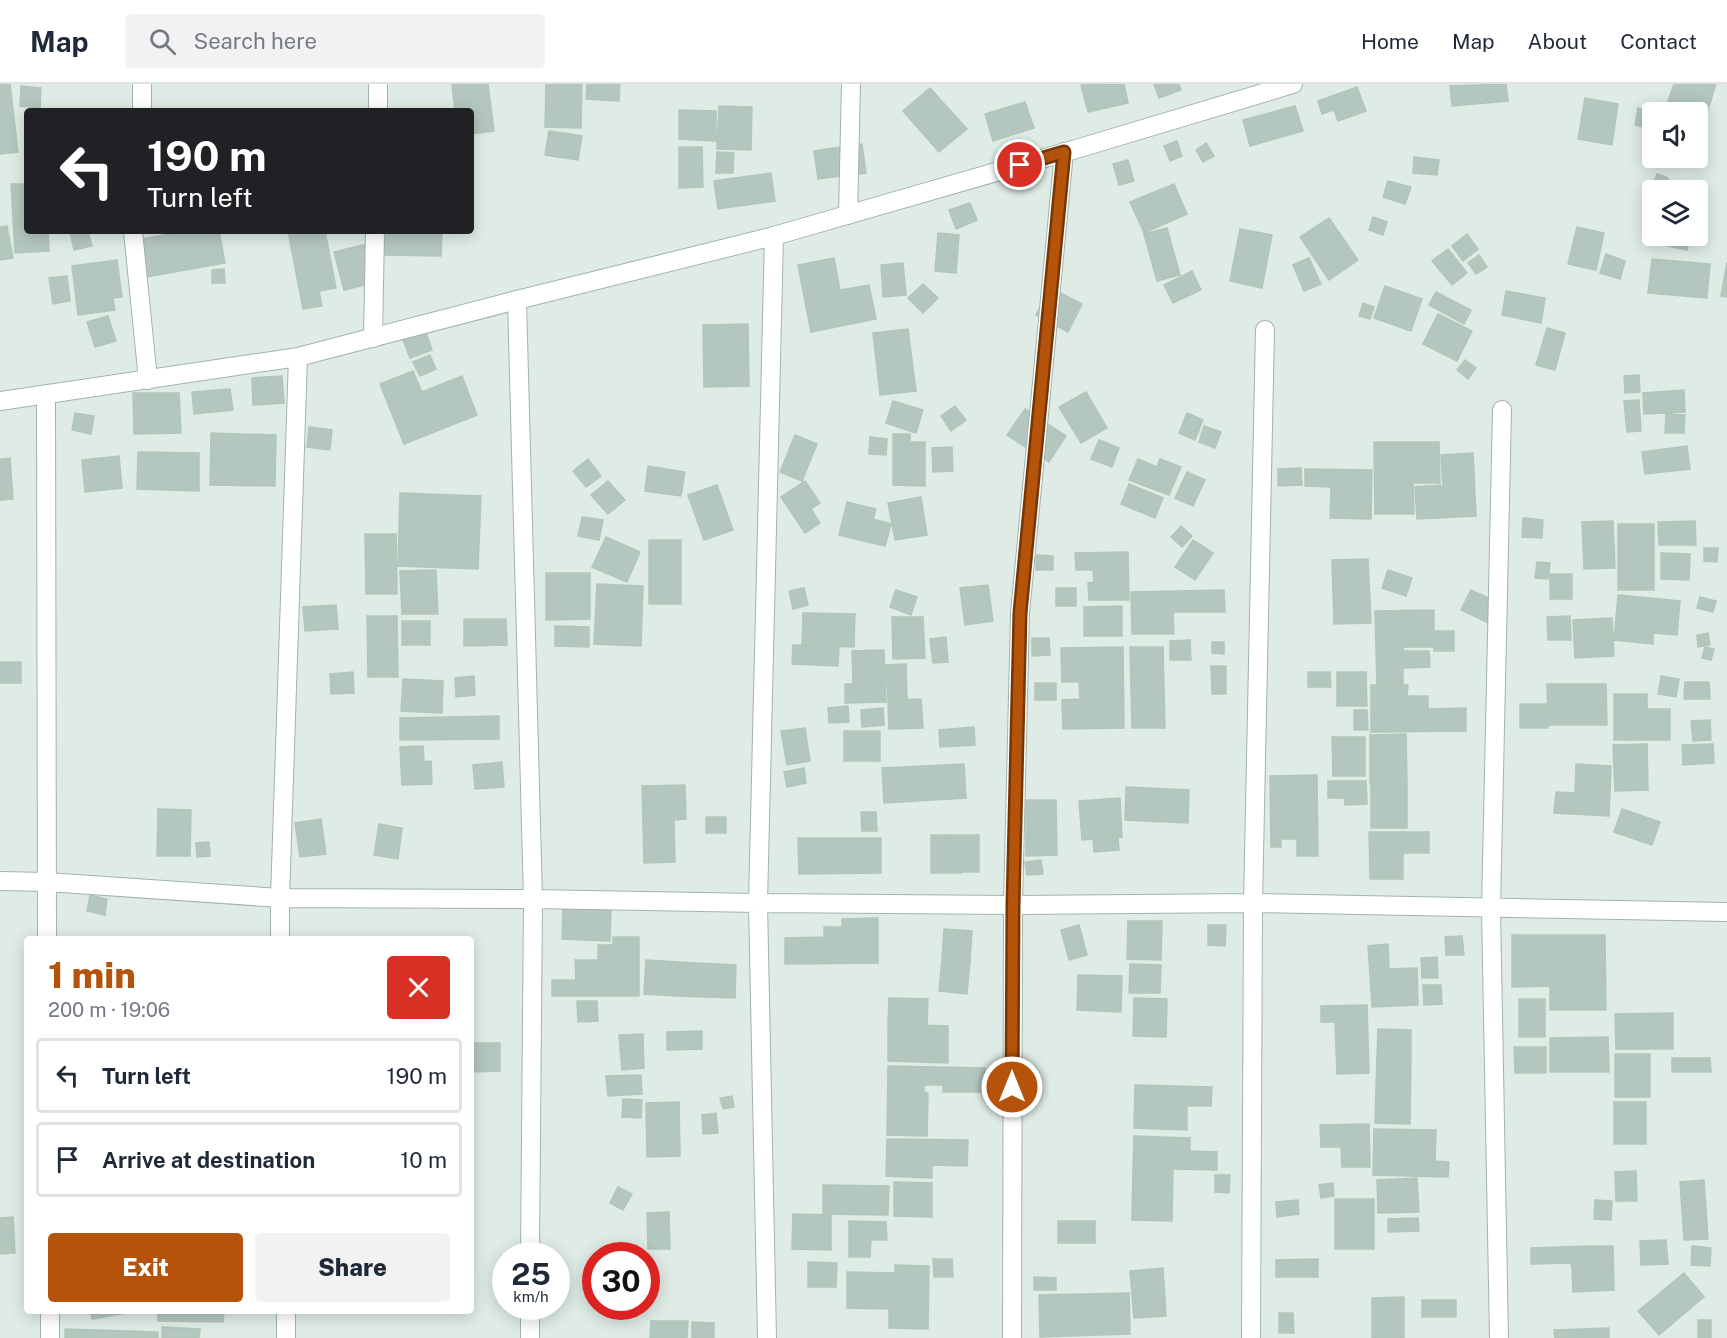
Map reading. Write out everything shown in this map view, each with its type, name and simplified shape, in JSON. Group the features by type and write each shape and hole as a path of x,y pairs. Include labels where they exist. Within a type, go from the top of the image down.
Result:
{"street":[{"path":"142,84 142,108"},
{"path":"378,84 378,108"},
{"path":"848,214 851,84"},
{"path":"0,401 298,357 774,236 1293,84"},
{"path":"1012,1338 1013,905 1020,613 1064,152"},
{"path":"133,234 148,380"},
{"path":"373,338 375,234"},
{"path":"766,1338 758,903 774,236"},
{"path":"517,300 533,899 530,1242"},
{"path":"1251,1338 1253,903 1265,330"},
{"path":"280,936 298,357"},
{"path":"46,394 47,936"},
{"path":"1499,1338 1491,909 1502,410"},
{"path":"0,881 47,882 280,898 1013,905 1253,903 1727,912"},
{"path":"50,1314 50,1338"},
{"path":"286,1314 286,1338"},
{"path":"530,1320 530,1338"}],"building":[{"path":"0,84 10,84 18,152 0,154"},
{"path":"452,84 488,84 494,131 474,134 474,108 455,108"},
{"path":"546,84 582,84 581,128 545,127"},
{"path":"587,84 620,84 619,101 586,99"},
{"path":"1124,84 1128,103 1088,112 1081,85"},
{"path":"1154,84 1179,84 1181,90 1159,98"},
{"path":"1506,84 1508,101 1452,106 1450,86"},
{"path":"1674,84 1716,84 1708,109 1708,102 1668,102"},
{"path":"21,86 41,88 40,108 20,106"},
{"path":"1357,87 1366,111 1338,121 1334,110 1322,114 1318,101"},
{"path":"930,88 967,129 939,152 903,111"},
{"path":"1585,98 1618,104 1612,145 1578,139"},
{"path":"1025,102 1034,128 993,141 985,114"},
{"path":"719,106 752,107 751,150 717,149"},
{"path":"1295,106 1303,131 1250,146 1243,120"},
{"path":"1638,108 1642,109 1642,127 1635,125"},
{"path":"679,110 716,111 716,141 679,139"},
{"path":"549,131 582,136 578,160 545,155"},
{"path":"1177,141 1182,156 1170,161 1164,146"},
{"path":"1206,143 1214,156 1203,162 1196,150"},
{"path":"862,144 866,173 818,179 814,151"},
{"path":"679,147 702,147 703,187 679,188"},
{"path":"717,152 734,153 733,173 716,173"},
{"path":"1414,157 1439,160 1437,175 1413,173"},
{"path":"1128,160 1134,181 1119,185 1113,164"},
{"path":"771,173 775,201 718,209 714,181"},
{"path":"1657,174 1668,178 1667,180 1655,180"},
{"path":"1388,181 1411,187 1405,204 1383,197"},
{"path":"11,184 24,184 24,234 48,234 49,251 15,253"},
{"path":"1174,184 1187,214 1144,233 1130,202"},
{"path":"970,203 977,220 956,229 949,210"},
{"path":"1373,217 1387,222 1383,235 1369,230"},
{"path":"1329,218 1358,260 1329,280 1300,237"},
{"path":"7,226 13,258 0,260 0,227"},
{"path":"1577,227 1604,233 1596,270 1568,264"},
{"path":"1167,228 1180,275 1157,281 1144,234"},
{"path":"1240,229 1272,235 1262,288 1230,281"},
{"path":"938,233 959,235 956,273 935,271"},
{"path":"71,234 89,234 92,246 74,250"},
{"path":"170,234 220,234 225,263 147,277 140,239"},
{"path":"289,234 326,234 336,288 319,291 322,306 303,309"},
{"path":"384,234 442,234 441,256 384,255"},
{"path":"1467,234 1478,249 1463,261 1452,246"},
{"path":"367,244 377,282 344,290 334,252"},
{"path":"1668,246 1688,246 1687,250"},
{"path":"1448,249 1467,273 1452,285 1432,261"},
{"path":"1606,254 1625,261 1620,279 1600,273"},
{"path":"1479,255 1487,267 1476,274 1468,263"},
{"path":"834,258 840,290 869,285 876,319 811,332 798,265"},
{"path":"1309,258 1321,284 1304,291 1293,265"},
{"path":"1652,259 1710,264 1707,298 1648,293"},
{"path":"117,260 122,297 113,298 115,310 78,315 72,266"},
{"path":"1727,262 1727,297 1721,296"},
{"path":"903,263 906,295 883,297 881,265"},
{"path":"224,269 225,283 212,283 212,270"},
{"path":"1192,271 1201,290 1173,303 1164,285"},
{"path":"67,276 70,301 53,304 49,278"},
{"path":"923,284 938,298 923,313 908,298"},
{"path":"1385,286 1422,299 1411,331 1374,318"},
{"path":"1051,288 1082,304 1068,332 1036,315"},
{"path":"1506,291 1545,298 1541,323 1502,315"},
{"path":"1436,292 1471,310 1464,324 1429,305"},
{"path":"1363,303 1374,307 1370,319 1359,316"},
{"path":"1438,314 1472,331 1457,361 1423,344"},
{"path":"108,316 116,341 95,347 87,322"},
{"path":"748,324 749,386 704,387 703,325"},
{"path":"1547,328 1565,333 1555,370 1536,365"},
{"path":"908,329 916,391 880,395 873,333"},
{"path":"426,332 432,350 410,358 403,340"},
{"path":"430,355 436,369 420,376 413,362"},
{"path":"1465,360 1476,368 1468,379 1457,370"},
{"path":"413,371 422,392 462,376 477,415 404,444 380,384"},
{"path":"1639,375 1640,392 1625,393 1624,376"},
{"path":"282,376 284,403 253,405 252,378"},
{"path":"230,389 233,410 194,414 192,392"},
{"path":"1684,390 1685,412 1644,414 1643,393"},
{"path":"1086,392 1107,428 1081,443 1059,407"},
{"path":"133,393 179,393 181,433 134,434"},
{"path":"1639,400 1641,431 1627,432 1624,401"},
{"path":"893,401 923,410 916,433 886,423"},
{"path":"955,406 966,420 951,431 941,416"},
{"path":"1025,409 1066,436 1049,462 1007,435"},
{"path":"75,413 94,416 91,434 72,430"},
{"path":"1187,413 1203,420 1195,440 1179,433"},
{"path":"1666,414 1685,415 1684,433 1665,433"},
{"path":"1204,426 1221,432 1215,448 1199,442"},
{"path":"309,427 332,430 330,450 307,447"},
{"path":"211,433 276,435 275,486 210,485"},
{"path":"893,434 910,434 910,442 925,442 925,486 893,485"},
{"path":"795,435 817,444 802,481 780,472"},
{"path":"870,437 887,439 886,455 869,454"},
{"path":"1099,440 1119,448 1112,467 1091,459"},
{"path":"1374,442 1439,442 1440,483 1413,483 1414,514 1375,514"},
{"path":"1687,446 1690,469 1645,474 1642,452"},
{"path":"952,447 953,471 933,472 932,448"},
{"path":"138,452 199,453 199,491 137,489"},
{"path":"1473,453 1476,516 1417,519 1415,487 1443,485 1441,455"},
{"path":"119,456 122,488 85,492 82,460"},
{"path":"10,458 13,499 0,500 0,459"},
{"path":"588,459 601,476 586,487 573,471"},
{"path":"1138,459 1157,467 1160,459 1181,467 1169,495 1129,480"},
{"path":"648,466 685,472 681,496 645,491"},
{"path":"1301,468 1302,485 1278,486 1278,469"},
{"path":"1305,469 1372,470 1371,519 1330,518 1331,487 1305,486"},
{"path":"1187,472 1205,480 1193,506 1175,498"},
{"path":"608,481 625,500 608,514 591,495"},
{"path":"805,481 820,503 811,509 820,523 805,533 781,497"},
{"path":"1129,484 1163,498 1155,518 1121,504"},
{"path":"717,485 733,530 704,540 688,495"},
{"path":"400,493 481,496 478,569 398,566"},
{"path":"921,497 927,535 895,540 888,503"},
{"path":"847,502 876,509 873,519 891,524 885,546 839,535"},
{"path":"582,517 603,520 599,540 578,536"},
{"path":"1523,518 1543,520 1542,538 1522,537"},
{"path":"1613,521 1615,568 1584,569 1582,522"},
{"path":"1695,521 1696,545 1659,545 1658,522"},
{"path":"1618,524 1654,524 1654,590 1618,590"},
{"path":"1181,526 1192,536 1182,547 1171,537"},
{"path":"365,534 396,534 397,594 366,594"},
{"path":"606,537 640,552 627,582 592,567"},
{"path":"649,540 681,540 681,604 649,604"},
{"path":"1193,540 1213,553 1195,580 1175,567"},
{"path":"1704,548 1718,548 1717,562 1704,561"},
{"path":"1128,552 1129,600 1089,600 1088,583 1094,582 1093,570 1076,570 1075,553"},
{"path":"1661,553 1690,554 1689,580 1661,579"},
{"path":"1036,555 1053,556 1053,570 1036,570"},
{"path":"1368,559 1371,623 1334,624 1332,560"},
{"path":"1537,562 1550,563 1548,579 1535,578"},
{"path":"436,570 438,614 402,614 400,571"},
{"path":"1388,570 1412,578 1406,596 1382,588"},
{"path":"546,573 590,573 590,619 546,620"},
{"path":"1550,574 1572,574 1572,599 1550,599"},
{"path":"597,584 643,586 641,646 594,644"},
{"path":"988,585 993,621 965,625 960,588"},
{"path":"804,588 808,605 793,609 789,591"},
{"path":"1056,588 1076,588 1076,606 1056,606"},
{"path":"896,590 917,597 911,615 890,607"},
{"path":"1224,590 1225,612 1173,612 1174,634 1132,634 1131,592"},
{"path":"1471,590 1506,606 1497,627 1461,610"},
{"path":"1618,595 1680,601 1677,635 1653,633 1653,644 1614,640"},
{"path":"1700,597 1716,601 1713,612 1697,608"},
{"path":"336,605 338,629 305,631 303,607"},
{"path":"1122,606 1122,636 1084,636 1084,607"},
{"path":"1434,610 1434,631 1454,631 1454,651 1434,651 1434,647 1403,647 1403,651 1429,651 1430,667 1403,668 1403,685 1377,685 1375,611"},
{"path":"803,613 855,614 854,647 802,645"},
{"path":"367,616 397,616 398,677 368,677"},
{"path":"1570,616 1571,640 1548,640 1547,617"},
{"path":"892,617 923,617 925,658 893,659"},
{"path":"1612,618 1614,656 1575,658 1573,620"},
{"path":"464,619 506,619 507,645 464,646"},
{"path":"402,621 430,621 430,645 402,645"},
{"path":"555,626 589,627 589,647 555,646"},
{"path":"1708,633 1710,645 1698,647 1697,635"},
{"path":"946,637 948,662 933,663 930,639"},
{"path":"1032,638 1049,638 1050,655 1032,656"},
{"path":"1190,640 1191,660 1170,660 1170,641"},
{"path":"1212,642 1224,642 1224,654 1212,653"},
{"path":"793,645 839,646 838,666 792,664"},
{"path":"1123,647 1124,728 1063,729 1062,700 1080,699 1079,682 1062,682 1061,648"},
{"path":"1130,647 1163,647 1165,728 1132,728"},
{"path":"1705,647 1714,649 1711,660 1702,658"},
{"path":"884,650 886,702 845,703 845,684 853,684 852,651"},
{"path":"0,662 21,662 21,683 0,683"},
{"path":"906,664 907,699 888,700 886,665"},
{"path":"1211,666 1226,666 1226,694 1212,694"},
{"path":"353,672 354,693 331,694 330,674"},
{"path":"1308,672 1330,672 1331,687 1308,687"},
{"path":"1337,672 1366,672 1367,706 1337,706"},
{"path":"474,676 475,695 456,697 455,678"},
{"path":"1661,676 1679,679 1676,697 1658,694"},
{"path":"403,679 443,681 442,713 401,711"},
{"path":"1685,682 1709,682 1710,699 1684,699"},
{"path":"1035,683 1056,683 1056,700 1035,700"},
{"path":"1547,684 1606,684 1607,725 1548,725"},
{"path":"1371,685 1408,685 1407,696 1428,696 1428,709 1466,708 1466,731 1371,732"},
{"path":"1614,694 1647,694 1647,709 1670,709 1670,740 1614,740"},
{"path":"921,699 923,728 889,729 888,700"},
{"path":"1520,704 1547,704 1548,728 1520,728"},
{"path":"848,706 849,722 829,723 828,708"},
{"path":"883,708 884,725 862,727 861,710"},
{"path":"1354,710 1367,710 1368,730 1354,730"},
{"path":"499,716 499,739 400,740 400,718"},
{"path":"1710,720 1711,740 1693,741 1691,721"},
{"path":"974,727 975,745 940,747 939,730"},
{"path":"805,728 810,761 787,765 781,731"},
{"path":"844,731 880,731 880,761 844,761"},
{"path":"1406,734 1407,784 1370,784 1370,735"},
{"path":"1332,737 1365,737 1365,776 1333,776"},
{"path":"1647,744 1648,790 1615,791 1613,745"},
{"path":"1713,744 1714,763 1683,765 1682,745"},
{"path":"423,746 424,762 431,761 432,784 402,785 400,747"},
{"path":"502,762 504,787 475,789 473,765"},
{"path":"964,764 966,798 884,803 882,768"},
{"path":"1576,764 1611,766 1609,816 1554,813 1556,792 1575,793"},
{"path":"804,768 806,783 787,787 784,772"},
{"path":"1317,775 1318,856 1297,856 1297,839 1281,839 1281,847 1271,847 1270,776"},
{"path":"1328,781 1366,781 1367,804 1345,805 1344,798 1328,798"},
{"path":"1371,784 1407,784 1407,828 1371,828"},
{"path":"685,785 686,819 674,820 675,862 644,863 642,786"},
{"path":"1126,787 1189,790 1188,823 1125,820"},
{"path":"1120,798 1122,837 1082,840 1079,801"},
{"path":"1026,800 1056,800 1057,855 1026,856"},
{"path":"158,809 191,810 190,856 157,856"},
{"path":"1622,809 1660,822 1652,845 1614,832"},
{"path":"861,812 876,812 877,831 862,831"},
{"path":"706,817 726,817 726,833 706,833"},
{"path":"321,819 326,854 300,857 295,823"},
{"path":"379,824 402,828 398,859 374,855"},
{"path":"1369,832 1429,832 1429,853 1403,853 1403,879 1370,879"},
{"path":"931,835 951,835 951,862 961,862 961,873 931,873"},
{"path":"951,835 979,835 979,872 961,872 961,862 951,862"},
{"path":"1118,837 1119,850 1094,852 1093,839"},
{"path":"798,838 881,838 881,873 799,874"},
{"path":"209,842 210,856 197,857 196,843"},
{"path":"1041,860 1043,874 1027,875 1025,862"},
{"path":"90,895 107,899 105,915 87,911"},
{"path":"563,908 611,910 610,941 562,939"},
{"path":"878,918 878,963 785,964 785,938 824,937 824,927 842,927 842,919"},
{"path":"1128,921 1162,921 1161,960 1127,959"},
{"path":"1079,925 1087,955 1069,960 1061,930"},
{"path":"1208,925 1226,925 1225,946 1208,945"},
{"path":"944,929 972,931 970,961 942,959"},
{"path":"1512,935 1605,935 1606,1010 1550,1010 1550,986 1512,987"},
{"path":"1462,936 1464,955 1446,955 1445,937"},
{"path":"613,937 639,937 639,996 552,996 552,980 576,980 575,960 598,960 598,945 613,945"},
{"path":"1388,944 1389,969 1417,968 1418,1005 1372,1007 1368,946"},
{"path":"1437,957 1438,978 1422,978 1421,958"},
{"path":"942,959 970,961 967,994 939,991"},
{"path":"646,960 678,962 676,996 644,994"},
{"path":"678,962 736,965 735,998 676,996"},
{"path":"1130,964 1161,965 1160,993 1129,993"},
{"path":"1078,975 1122,976 1121,1012 1077,1010"},
{"path":"1423,985 1441,985 1442,1004 1424,1005"},
{"path":"889,998 928,999 927,1025 888,1024"},
{"path":"1134,998 1167,999 1166,1037 1133,1036"},
{"path":"1519,999 1545,999 1545,1037 1519,1037"},
{"path":"577,1001 597,1001 598,1021 578,1022"},
{"path":"1367,1005 1369,1073 1337,1074 1335,1022 1321,1022 1321,1006"},
{"path":"1673,1013 1673,1049 1616,1049 1615,1014"},
{"path":"888,1024 948,1026 948,1063 888,1061"},
{"path":"1378,1029 1411,1030 1411,1056 1377,1056"},
{"path":"702,1031 702,1049 667,1050 667,1032"},
{"path":"643,1034 644,1068 622,1070 619,1035"},
{"path":"1608,1037 1609,1072 1550,1072 1550,1038"},
{"path":"474,1043 500,1043 500,1071 474,1072"},
{"path":"1514,1047 1546,1047 1546,1073 1515,1073"},
{"path":"1615,1054 1650,1054 1650,1097 1615,1097"},
{"path":"1377,1056 1411,1056 1410,1124 1375,1123"},
{"path":"1672,1058 1710,1058 1711,1072 1672,1072"},
{"path":"888,1066 985,1068 985,1092 943,1092 943,1085 924,1085 924,1092 928,1093 927,1136 887,1135"},
{"path":"641,1075 642,1094 608,1096 606,1076"},
{"path":"1135,1085 1212,1087 1211,1106 1187,1106 1187,1130 1134,1128"},
{"path":"732,1096 734,1107 723,1109 720,1098"},
{"path":"623,1099 642,1100 641,1118 622,1117"},
{"path":"679,1102 680,1156 647,1157 646,1103"},
{"path":"1614,1102 1646,1102 1646,1144 1614,1144"},
{"path":"716,1113 718,1133 703,1134 702,1115"},
{"path":"1369,1124 1370,1167 1342,1167 1341,1147 1321,1147 1320,1125"},
{"path":"1374,1129 1436,1130 1435,1161 1449,1162 1448,1177 1373,1175"},
{"path":"1134,1136 1190,1138 1190,1151 1217,1152 1217,1170 1133,1168"},
{"path":"887,1139 968,1140 967,1166 932,1165 932,1178 886,1176"},
{"path":"1133,1168 1173,1169 1172,1221 1132,1220"},
{"path":"1636,1171 1637,1201 1616,1201 1615,1172"},
{"path":"1215,1175 1230,1175 1229,1193 1215,1192"},
{"path":"1417,1178 1419,1212 1378,1213 1377,1180"},
{"path":"1704,1180 1708,1239 1684,1240 1680,1182"},
{"path":"894,1182 932,1183 932,1217 894,1216"},
{"path":"1333,1183 1334,1196 1321,1198 1319,1185"},
{"path":"823,1185 889,1186 888,1215 823,1214"},
{"path":"618,1187 632,1194 623,1210 610,1203"},
{"path":"1335,1199 1374,1199 1374,1249 1335,1249"},
{"path":"1298,1200 1299,1214 1277,1217 1276,1202"},
{"path":"1595,1200 1612,1201 1611,1220 1594,1219"},
{"path":"669,1212 670,1249 660,1249 660,1242 648,1242 647,1213"},
{"path":"793,1214 831,1215 831,1250 792,1249"},
{"path":"13,1217 15,1253 0,1254 0,1218"},
{"path":"1418,1218 1419,1231 1388,1232 1388,1219"},
{"path":"849,1221 886,1222 887,1240 871,1240 870,1257 849,1257"},
{"path":"1058,1221 1095,1221 1095,1243 1058,1243"},
{"path":"1666,1240 1668,1264 1641,1265 1640,1241"},
{"path":"1590,1246 1591,1268 1572,1269 1571,1263 1531,1264 1531,1248"},
{"path":"1590,1246 1613,1246 1614,1290 1573,1292 1572,1269 1591,1268"},
{"path":"1692,1246 1711,1248 1710,1266 1691,1265"},
{"path":"933,1259 952,1259 953,1277 934,1277"},
{"path":"1318,1259 1318,1277 1276,1277 1276,1260"},
{"path":"808,1262 837,1263 836,1287 808,1287"},
{"path":"895,1265 929,1266 928,1329 889,1328 889,1309 847,1308 847,1272 895,1273"},
{"path":"1163,1268 1166,1316 1134,1318 1130,1271"},
{"path":"1684,1273 1704,1297 1659,1335 1638,1311"},
{"path":"1034,1277 1056,1278 1056,1290 1034,1290"},
{"path":"1129,1293 1130,1334 1040,1337 1039,1295"},
{"path":"1404,1297 1404,1338 1372,1338 1372,1298"},
{"path":"1422,1300 1456,1300 1456,1317 1422,1317"},
{"path":"1279,1313 1293,1313 1294,1333 1279,1333"},
{"path":"91,1314 120,1314 92,1319"},
{"path":"158,1314 224,1314 223,1322 158,1321"},
{"path":"1698,1320 1711,1320 1711,1338 1698,1338"},
{"path":"651,1321 688,1321 687,1338 650,1338"},
{"path":"692,1322 714,1323 714,1338 692,1338"},
{"path":"162,1327 200,1329 199,1338 162,1338"},
{"path":"1609,1328 1609,1338 1555,1338 1554,1330"},
{"path":"65,1329 158,1332 158,1338 65,1338"}],"route":[{"path":"1012,1087 1013,905 1020,613 1064,152 1020,165"}]}
